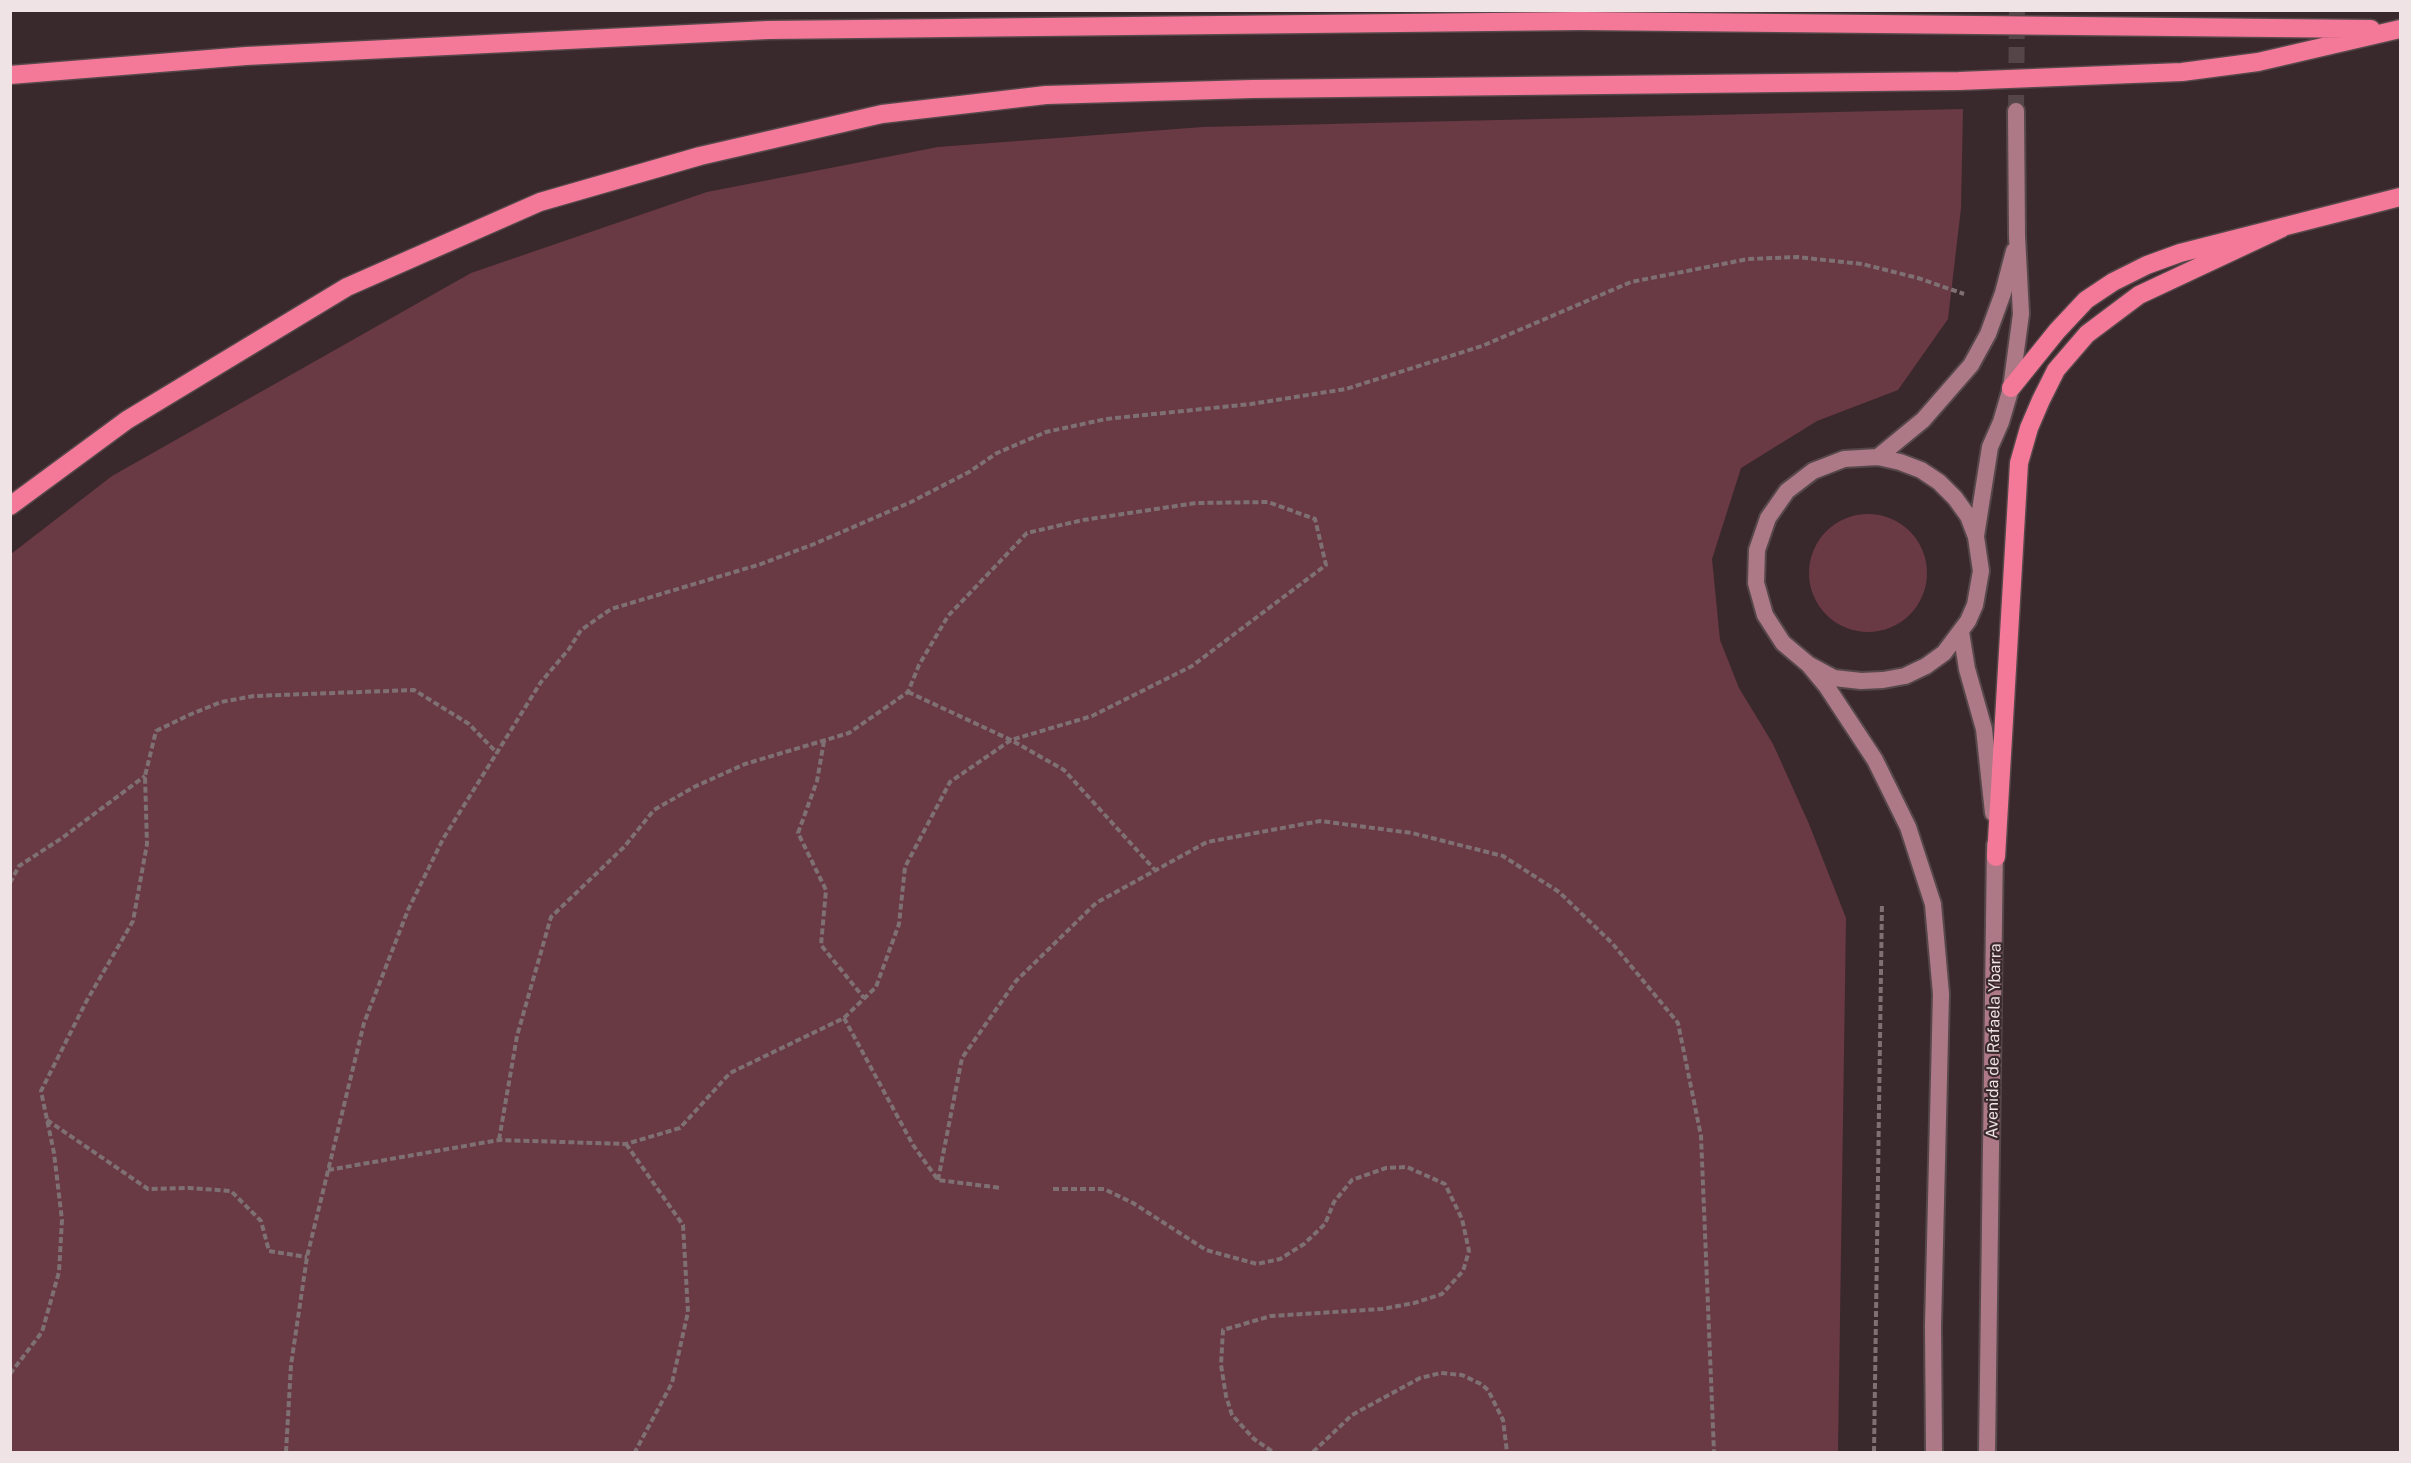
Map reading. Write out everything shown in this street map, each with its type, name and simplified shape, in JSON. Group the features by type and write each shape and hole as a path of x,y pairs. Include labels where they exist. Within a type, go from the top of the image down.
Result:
{"highway":[{"path":"10,75 246,56 768,30 1580,21 2400,29"},
{"path":"10,506 127,420 346,287 540,202 700,156 882,114 1046,95 1252,89 1959,81 2182,72 2258,62 2400,29"},
{"path":"2011,388 2064,323 2086,300 2113,282 2147,265 2180,253 2400,197"},
{"path":"1996,857 2019,463 2028,428 2056,370 2087,334 2139,295 2282,228"}],"main road":[{"path":"1976,537 1990,447 2001,422 2011,388 2021,314 2017,236 2016,111"},
{"path":"1878,457 1923,420 1971,365 1988,334 2003,293 2017,236"},
{"path":"1808,664 1834,678 1861,681 1905,676 1926,666 1944,653 1961,632 1975,605 1979,588 1981,571 1976,537 1968,516 1955,498 1939,482 1921,470 1878,457 1844,459 1813,471 1787,491 1768,518 1757,550 1756,583 1765,615 1783,643 1808,664 1827,687 1875,760 1908,826 1933,904 1941,994 1933,1326 1934,1452"},
{"name":"Avenida de Rafaela Ybarra","path":"1961,632 1967,669 1984,729 1996,857 1987,1452"}],"path":[{"path":"286,1452 291,1365 307,1257 364,1023 408,910 443,839 541,682 582,630 611,609 761,564 814,544 911,502 969,472 997,453 1046,432 1106,419 1251,404 1346,389 1482,346 1631,282 1748,259 1797,257 1863,264 1918,278 1964,294"},
{"path":"328,1170 499,1140 626,1144 680,1128 730,1073 843,1018 876,987 899,924 905,867 950,782 1011,740 1092,716 1192,666 1326,565 1315,519 1268,502 1196,503 1083,520 1027,533 948,616 919,665 908,692 849,733 745,764 694,787 654,810 624,847 551,917 517,1036 499,1140"},
{"path":"10,1374 42,1332 59,1272 62,1220 54,1153 41,1091 86,1002 133,921 147,844 145,776 156,731 221,702 254,696 414,690 469,724 497,753"},
{"path":"908,692 1011,740 1064,770 1155,870"},
{"path":"824,741 817,781 798,833 826,890 822,945 864,998"},
{"path":"10,883 19,866 62,838 145,776"},
{"path":"938,1180 962,1058 1016,981 1096,903 1207,842 1320,821 1412,833 1503,856 1559,892 1612,943 1678,1023 1701,1136 1714,1452"},
{"path":"1874,1452 1882,903"},
{"path":"843,1018 912,1145 938,1180 1001,1188"},
{"path":"47,1119 148,1189 189,1188 231,1191 261,1221 268,1251 307,1257"},
{"path":"626,1144 683,1225 688,1312 672,1383 635,1452"},
{"path":"1053,1188 1104,1189 1133,1203 1206,1250 1257,1264 1280,1259 1304,1244 1325,1224 1334,1202 1352,1180 1386,1168 1407,1167 1445,1184 1462,1219 1469,1251 1463,1271 1442,1294 1414,1303 1382,1309 1271,1316 1223,1330 1221,1365 1232,1415 1254,1439 1272,1452"},
{"path":"1313,1452 1352,1415 1420,1378 1441,1373 1462,1375 1482,1384 1488,1390 1503,1420 1507,1452"}],"shaded area":[{"path":"1963,109 1961,208 1948,319 1898,390 1817,421 1741,468 1712,559 1720,640 1739,688 1773,744 1809,824 1846,918 1838,1452 11,1452 11,554 112,476 471,273 707,192 938,147 1203,127"},
{"path":"1868,514 1901,524 1917,540 1927,573 1917,606 1901,622 1868,632 1835,622 1819,606 1809,573 1819,540 1835,524"}],"tunnel":[{"path":"2016,111 2017,10"}]}
